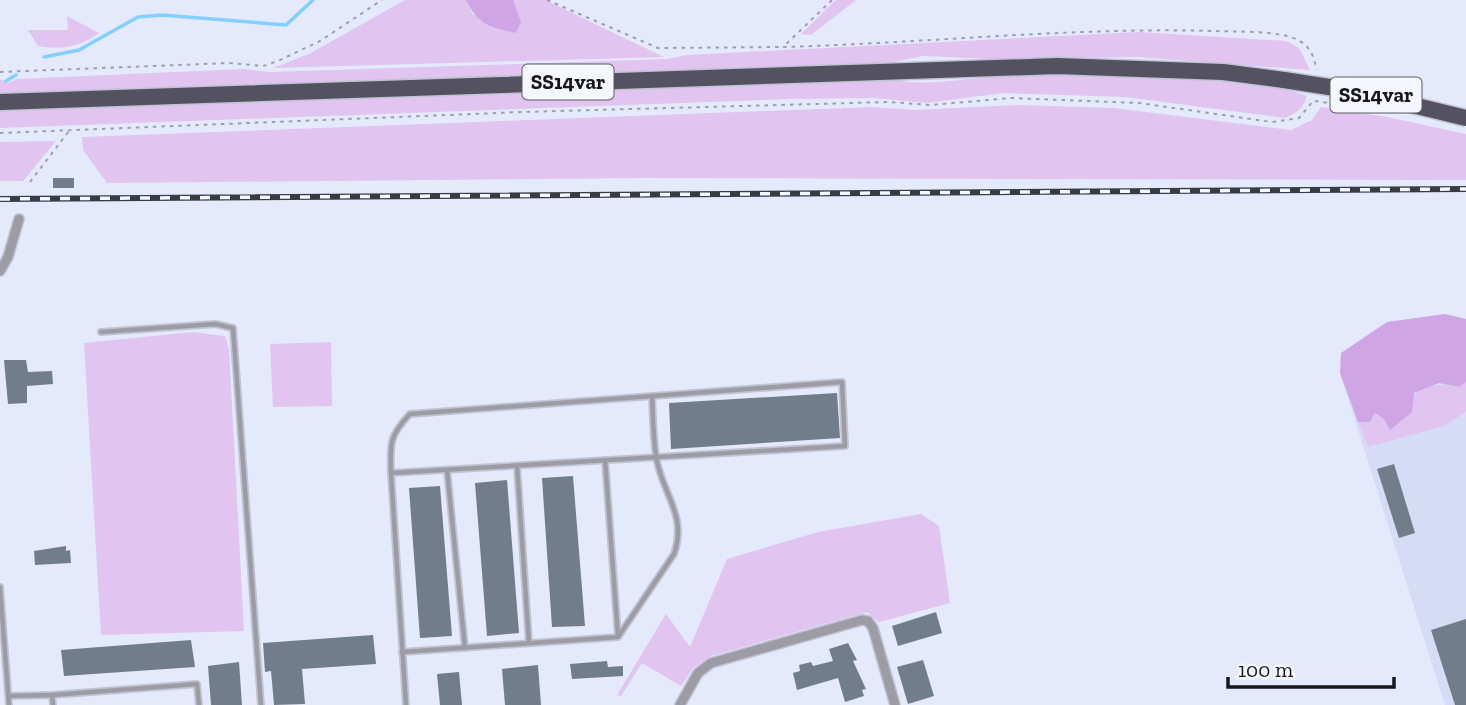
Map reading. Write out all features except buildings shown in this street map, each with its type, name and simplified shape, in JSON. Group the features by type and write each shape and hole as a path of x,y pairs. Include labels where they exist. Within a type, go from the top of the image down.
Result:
{"highway":[{"name":"SS14var","path":"0,102 1057,66 1199,71 1284,80 1355,91 1466,118"}],"street":[{"path":"0,271 8,257 19,219"},
{"path":"680,705 698,673 711,663 868,621 895,705"}],"lane":[{"path":"101,332 215,324 233,328 261,705"},
{"path":"391,473 845,446 842,382 410,415 396,429 390,443 391,473 406,705"},
{"path":"618,637 674,554 680,539 680,526 656,457 652,396"},
{"path":"605,460 618,637"},
{"path":"517,466 529,643"},
{"path":"447,470 465,648"},
{"path":"0,587 9,705"},
{"path":"402,652 618,637"},
{"path":"9,696 197,684 199,705"},
{"path":"52,695 53,705"}],"path":[{"path":"0,72 229,63 263,66 320,41 382,0"},
{"path":"547,0 658,48 783,47"},
{"path":"30,182 70,130"}],"shaded area":[{"path":"405,0 466,0 473,15 514,5 513,0 545,0 664,57 273,68 309,54"},
{"path":"466,0 513,0 521,22 516,33 486,24 475,15"},
{"path":"836,0 856,0 811,35 801,34"},
{"path":"67,16 99,33 70,46 38,46 28,30 68,30"},
{"path":"1139,32 1286,41 1299,48 1310,70 1137,57 993,59 923,56 884,64 0,93 0,79 8,83 17,79 243,69 270,72 667,59 687,55"},
{"path":"1145,72 1283,88 1307,96 1299,110 1285,118 1125,97 1003,93 926,103 875,98 789,99 0,128 0,108 889,79 930,82"},
{"path":"1017,105 1114,108 1291,130 1312,120 1321,107 1387,117 1466,134 1466,180 643,178 107,183 83,150 82,137 872,107 914,110"},
{"path":"56,141 23,181 0,181 0,142"},
{"path":"1445,314 1466,319 1466,382 1459,387 1439,383 1414,393 1412,412 1390,430 1384,419 1375,413 1370,422 1358,422 1340,373 1341,353 1387,322"},
{"path":"192,332 225,336 229,349 244,631 101,635 84,343"},
{"path":"331,342 332,406 273,407 270,344"},
{"path":"1466,354 1466,705 1445,705 1340,373"},
{"path":"1466,382 1466,412 1444,426 1368,447 1358,422 1370,422 1374,413 1384,419 1390,429 1410,400 1424,388 1444,385 1458,387"},
{"path":"921,514 939,526 950,603 879,622 867,612 711,656 693,668 681,686 642,663 621,696 617,695 666,614 690,647 727,559 818,532"}],"waterway":[{"path":"44,57 79,50 138,17 162,15 286,25 313,0"},
{"path":"6,81 16,75"}],"railway":[{"path":"0,199 1466,189"}]}
